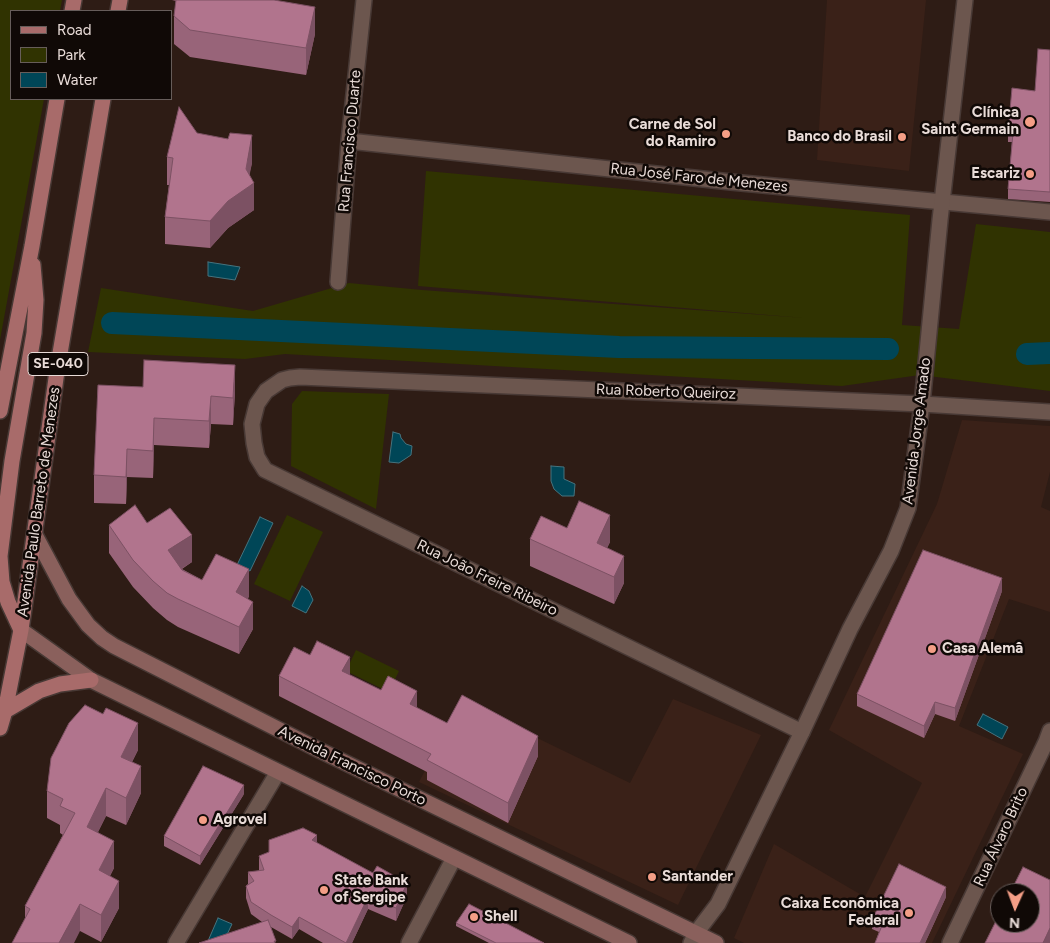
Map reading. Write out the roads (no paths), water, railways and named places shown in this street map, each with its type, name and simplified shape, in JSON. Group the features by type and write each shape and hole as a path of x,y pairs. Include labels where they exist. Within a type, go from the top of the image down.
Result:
{"main road":[{"name":"SE-040","path":"0,410 32,246 57,100"},
{"name":"Avenida Paulo Barreto de Menezes","path":"0,728 21,630 57,371 103,100"},
{"path":"32,246 36,300 34,333 12,461 0,556 2,582 8,602 21,630 91,680 629,943"},
{"name":"Avenida Francisco Porto","path":"35,535 69,599 88,625 114,646 693,938 716,943"},
{"path":"5,711 39,691 60,684 91,680"}],"street":[{"name":"Rua Francisco Duarte","path":"338,282 349,141 364,0"},
{"name":"Avenida Jorge Amado","path":"681,943 693,938 718,904 850,630 891,551 908,508 922,404 965,0"},
{"name":"Rua José Faro de Menezes","path":"349,141 731,182 1050,212"},
{"name":"Rua Roberto Queiroz","path":"282,380 317,377 922,404 1050,412"},
{"name":"Rua João Freire Ribeiro","path":"282,380 266,391 257,404 252,424 258,457 266,470 802,732"},
{"name":"Rua Álvaro Brito","path":"950,943 1049,739"},
{"path":"176,943 278,772"},
{"path":"409,943 454,858"}],"water":[{"path":"208,262 240,267 235,280 208,276"},
{"path":"393,432 400,434 406,444 412,446 411,455 399,463 389,462"},
{"path":"551,466 564,467 564,479 575,484 574,496 562,496 554,489 551,481"},
{"path":"260,517 273,523 250,571 237,565"},
{"path":"302,586 309,591 313,600 306,613 292,606"},
{"path":"983,714 1008,727 1002,739 977,725"},
{"path":"218,918 232,924 223,943 208,941"}],"waterway":[{"path":"112,323 619,347 888,349"},
{"path":"1027,354 1050,353"}],"place":[{"name":"Clínica Saint Germain","path":"1030,122"},
{"name":"Carne de Sol do Ramiro","path":"726,134"},
{"name":"Banco do Brasil","path":"902,137"},
{"name":"Escariz","path":"1030,174"},
{"name":"Casa Alemâ","path":"932,649"},
{"name":"Agrovel","path":"203,820"},
{"name":"Santander","path":"652,877"},
{"name":"State Bank of Sergipe","path":"324,890"},
{"name":"Caixa Econômica Federal","path":"909,913"},
{"name":"Shell","path":"474,917"}]}
